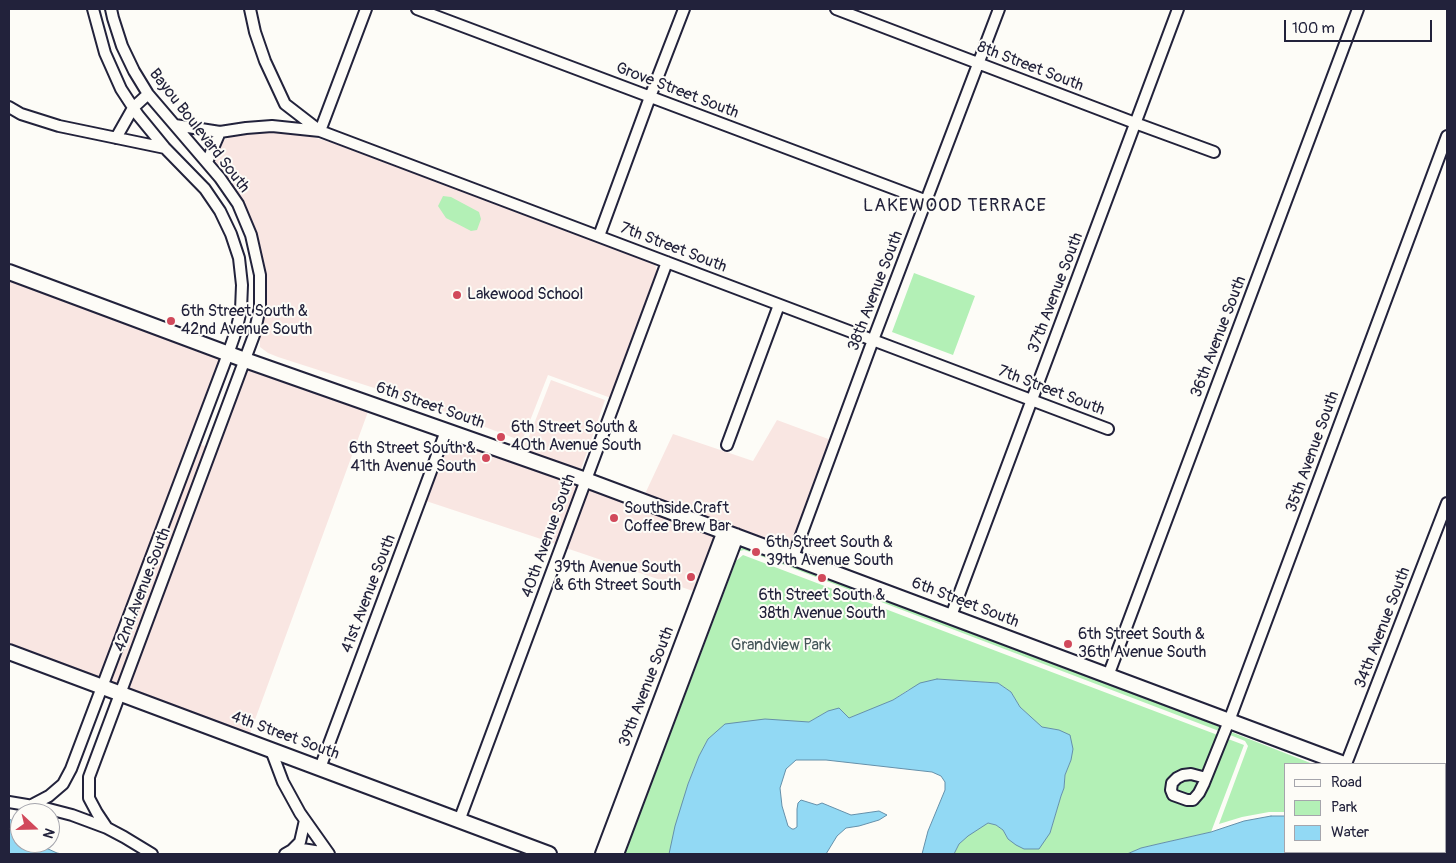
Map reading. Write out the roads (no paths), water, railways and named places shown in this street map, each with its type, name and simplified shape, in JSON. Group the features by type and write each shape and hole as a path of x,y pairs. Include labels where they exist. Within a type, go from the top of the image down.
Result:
{"street":[{"name":"Bayou Boulevard South","path":"93,9 105,53 133,108 165,148 205,189 231,234 239,258 242,284 241,310 228,354"},
{"name":"Bayou Boulevard South","path":"111,9 122,46 148,94 220,178 238,204 251,235 260,275 260,307 246,360"},
{"path":"250,9 255,32 265,61 285,104 320,131 366,9"},
{"name":"Grove Street South","path":"417,9 927,201"},
{"path":"599,236 684,9"},
{"name":"8th Street South","path":"836,9 1214,152"},
{"name":"38th Avenue South","path":"794,557 873,340 999,9"},
{"name":"37th Avenue South","path":"951,616 1178,9"},
{"name":"36th Avenue South","path":"1108,676 1358,9"},
{"path":"116,138 133,108 148,94"},
{"path":"9,107 21,114 59,126 165,148"},
{"name":"7th Street South","path":"175,125 220,132 272,126 320,131 1108,429"},
{"path":"207,162 220,132"},
{"name":"35th Avenue South","path":"1206,778 1229,721 1447,136"},
{"name":"40th Avenue South","path":"459,821 667,262"},
{"name":"6th Street South","path":"9,272 228,354 586,480 730,533 1342,763"},
{"path":"727,445 779,306"},
{"name":"42nd Avenue South","path":"36,803 49,796 63,784 79,752 228,354"},
{"name":"42nd Avenue South","path":"107,828 89,798 89,777 246,360"},
{"name":"41st Avenue South","path":"320,768 446,431"},
{"path":"197,437 214,444"},
{"name":"34th Avenue South","path":"1345,763 1447,503"},
{"name":"39th Avenue South","path":"603,854 730,533"},
{"name":"39th Avenue South","path":"616,854 730,533"},
{"name":"4th Street South","path":"9,652 550,854"},
{"path":"270,750 283,782 328,854"},
{"path":"60,812 107,828 152,854"},
{"path":"289,852 300,842 305,820"},
{"path":"289,852 302,848 328,854"}],"water":[{"path":"937,679 998,683 1011,692 1020,707 1042,727 1059,730 1070,735 1073,749 1065,775 1064,788 1050,833 1039,849 1024,849 1016,845 1008,839 1003,830 996,825 988,823 959,844 954,854 922,854 928,831 945,790 945,782 941,776 932,772 826,760 796,760 786,769 780,788 782,806 788,826 792,829 797,827 797,809 798,803 801,800 817,805 822,803 851,815 879,811 887,815 879,820 846,828 837,836 826,854 669,854 675,826 699,756 708,739 725,724 765,719 809,722 828,711 839,708 849,718 893,700 920,683"},
{"path":"1271,816 1284,816 1284,853 1406,854 1127,854 1141,848 1211,832 1244,821"},
{"path":"9,819 10,853 62,854 9,854"}],"place":[{"name":"Lakewood School","path":"457,295"},
{"name":"6th Street South & 42nd Avenue South","path":"171,321"},
{"name":"6th Street South & 40th Avenue South","path":"501,437"},
{"name":"6th Street South & 41th Avenue South","path":"486,458"},
{"name":"Southside Craft Coffee Brew Bar","path":"614,518"},
{"name":"6th Street South & 39th Avenue South","path":"756,552"},
{"name":"39th Avenue South & 6th Street South","path":"691,577"},
{"name":"6th Street South & 38th Avenue South","path":"822,578"},
{"name":"6th Street South & 36th Avenue South","path":"1068,644"}],"district":[{"name":"LAKEWOOD TERRACE","path":"955,206"}],"park label":[{"name":"Grandview Park","path":"781,646"}]}
